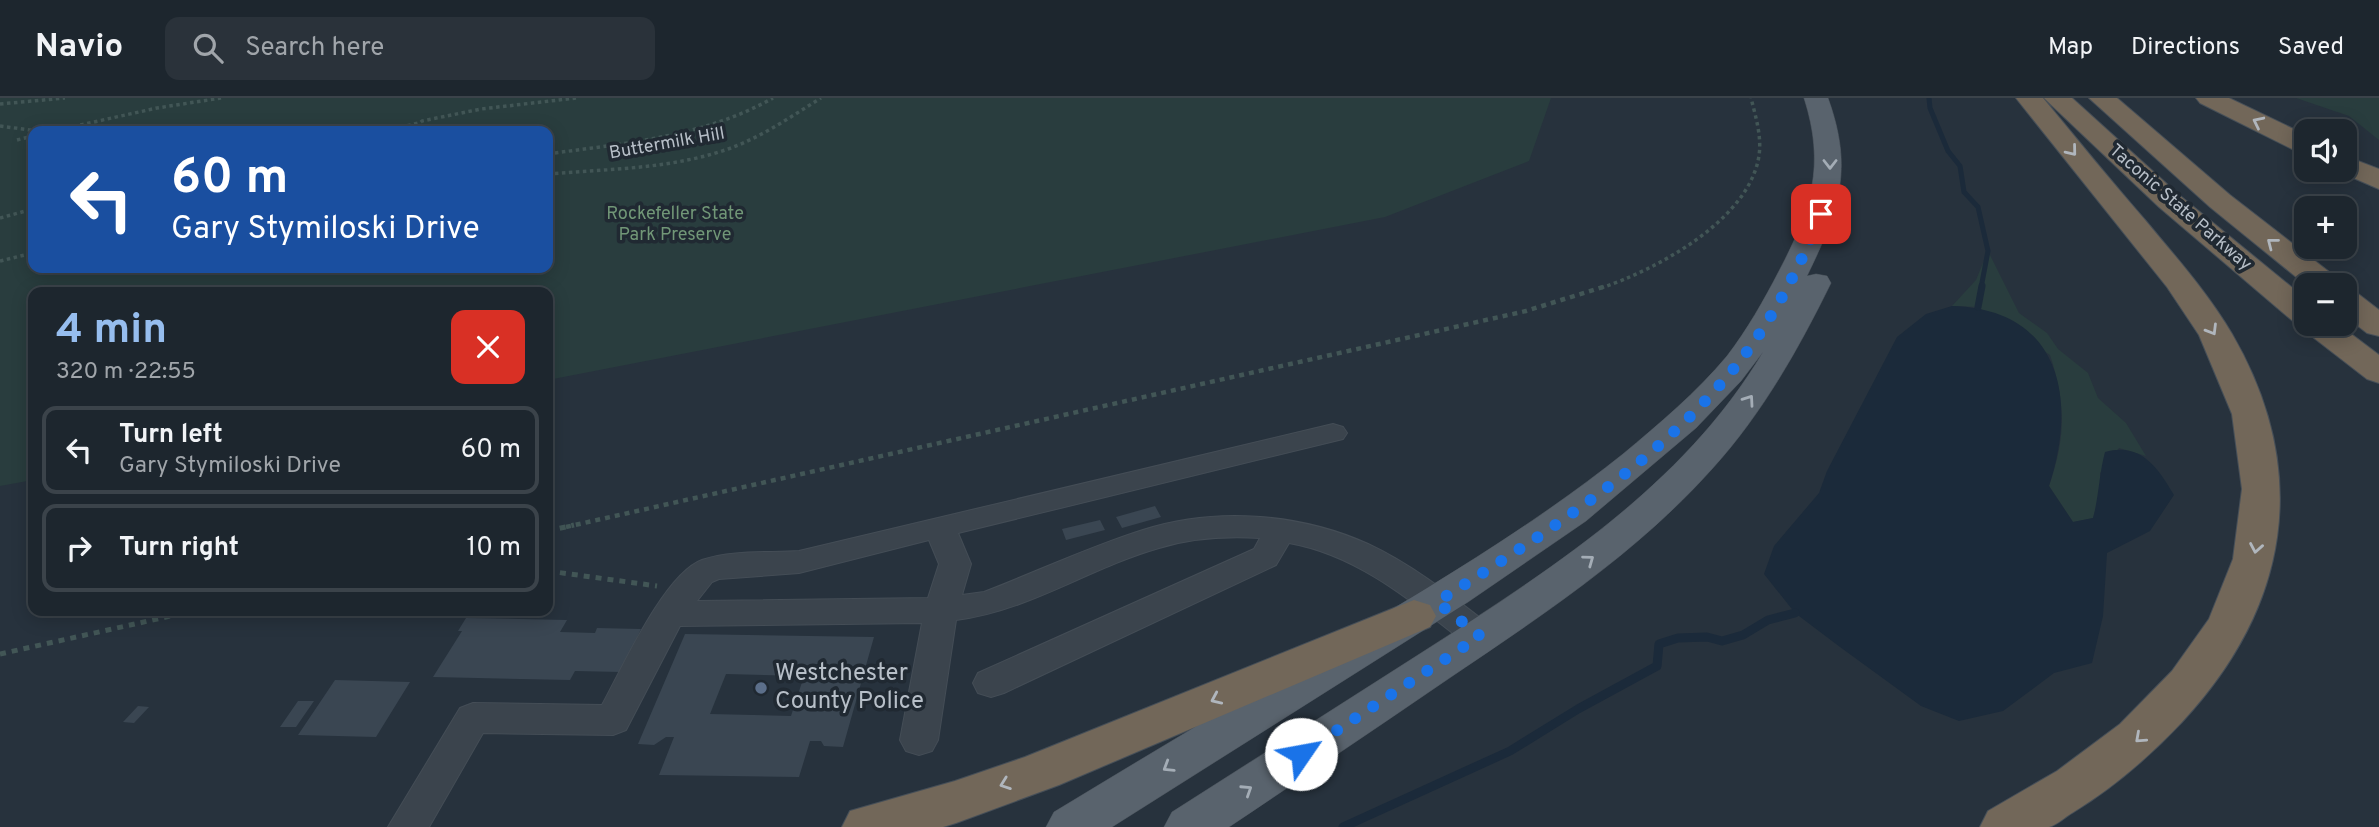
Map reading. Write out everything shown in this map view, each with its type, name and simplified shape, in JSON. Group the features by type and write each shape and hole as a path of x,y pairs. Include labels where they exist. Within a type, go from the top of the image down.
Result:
{"highway":[{"path":"2006,827 2058,799 2109,764 2154,725 2190,685 2218,645 2246,586 2256,546 2262,490 2259,451 2251,419 2231,364 2215,334 2183,286 2029,98"},
{"name":"Taconic State Parkway","path":"2057,98 2169,201 2294,305"},
{"name":"Taconic State Parkway","path":"2102,98 2220,201 2311,273"},
{"path":"2209,98 2294,139"},
{"path":"2357,170 2379,180"},
{"path":"2357,309 2379,326"},
{"path":"2332,336 2379,372"},
{"path":"868,827 956,802 1052,767 1425,609"}],"main road":[{"path":"1071,827 1425,609 1552,527 1608,485 1699,406 1740,360 1809,245 1821,214 1829,185 1830,153 1816,98"},
{"path":"1189,827 1480,636 1597,555 1651,511 1731,425 1761,382 1830,254 1849,208 1853,177 1852,150 1846,122 1836,98"}],"lane":[{"path":"408,827 473,718 614,720 677,602 700,574 714,568 799,562 1333,433"},
{"path":"919,740 941,610 955,564 939,527"},
{"path":"677,602 941,610 988,604 1152,538 1204,528 1258,527 1281,530 1356,552 1379,564 1425,609 1480,636"},
{"path":"990,683 1265,557 1281,530"}],"path":[{"path":"0,104 65,98"},
{"path":"75,126 157,108 221,98"},
{"path":"404,126 481,110 576,98"},
{"path":"553,153 680,132 727,120 773,98"},
{"name":"Buttermilk Hill","path":"553,174 639,166 727,149 770,130 821,98"},
{"path":"553,530 1513,314 1604,289 1667,260 1715,227 1742,193 1759,156 1751,98"},
{"path":"416,126 422,121"},
{"path":"0,126 28,130"},
{"path":"17,140 28,137"},
{"path":"0,218 28,210"},
{"path":"0,261 28,254"},
{"path":"553,572 677,602"},
{"path":"0,654 171,616"}],"green space":[{"name":"Rockefeller State Park Preserve","path":"0,98 1551,98 1529,161 1385,217 553,379 553,287 28,287 28,481 0,486"},
{"path":"2296,98 2379,98 2379,140 2357,122 2357,119"},
{"path":"1988,251 2019,313 2047,333 2058,349 2088,373 2098,398 2126,423 2146,456 2119,448 2100,473 2101,491 2093,518 2073,522 2049,486 2059,452 2062,421 2059,389 2050,355 1978,307 1952,306 1976,280"}],"water":[{"path":"1952,306 1988,311 2017,323 2038,341 2052,364 2060,391 2061,421 2058,453 2049,486 2073,522 2093,518 2105,452 2118,450 2138,454 2155,467 2174,495 2150,531 2107,553 2103,616 2092,663 2054,673 2003,711 1959,721 1921,706 1840,647 1795,613 1764,574 1774,546 1819,493 1827,471 1897,337 1926,314"}],"building":[{"path":"1155,506 1161,517 1122,528 1116,517"},
{"path":"1100,520 1105,530 1066,540 1062,529"},
{"path":"466,618 567,620 560,632 595,633 597,628 641,629 621,672 575,671 570,680 433,677 462,631 458,631"},
{"path":"685,634 874,637 843,747 824,746 821,741 810,741 799,777 659,775 674,737 666,737 654,745 638,744","holes":["726,674 804,676 791,716 710,714"]},
{"path":"335,680 410,682 376,737 298,735"},
{"path":"298,701 314,701 296,727 280,727"},
{"path":"138,706 149,707 134,723 123,722"}],"waterway":[{"path":"1929,98 1930,108 1948,151 1960,166 1964,192 1978,207 1988,251 1981,288"},
{"path":"1978,307 1982,286"},
{"path":"1343,827 1510,751 1578,709 1657,666 1659,644 1678,638 1707,637 1722,641 1743,635 1768,620 1795,613"}],"place":[{"name":"Westchester County Police","path":"761,688"}],"route":[{"path":"1301,754 1480,636 1437,602 1581,506 1635,464 1699,406 1740,360 1761,329 1809,245 1821,214"}]}
